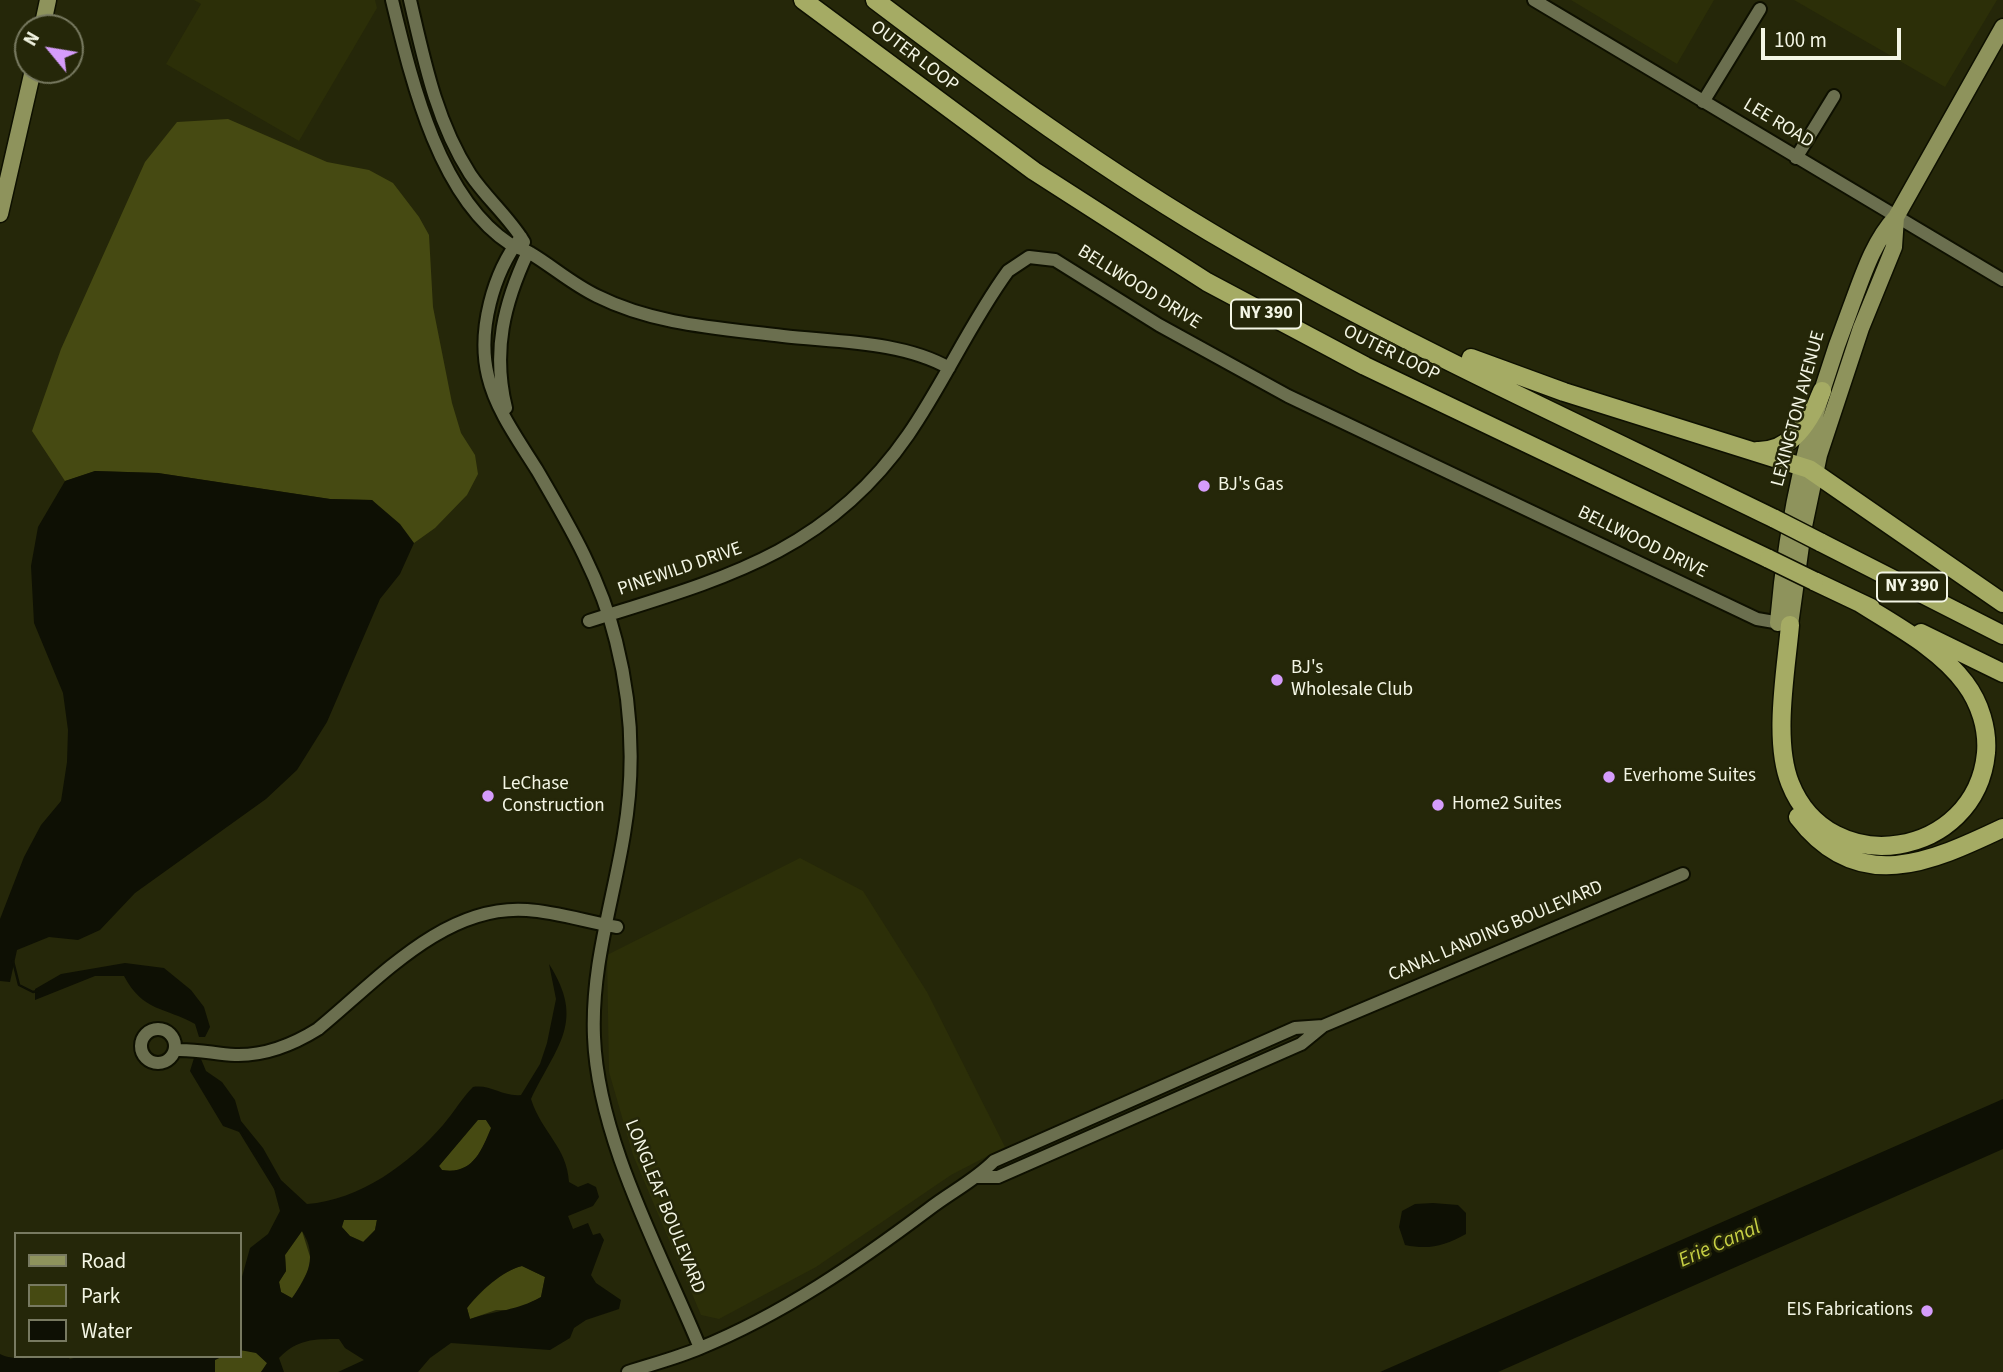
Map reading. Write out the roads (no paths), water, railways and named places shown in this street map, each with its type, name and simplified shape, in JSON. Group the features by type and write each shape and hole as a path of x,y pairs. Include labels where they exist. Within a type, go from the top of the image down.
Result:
{"highway":[{"name":"OUTER LOOP","path":"803,0 1034,171 1207,282 1366,366 2003,673"},
{"name":"OUTER LOOP","path":"875,0 1031,116 1135,186 1233,246 1384,326 2003,635"},
{"path":"1384,326 1564,392 1809,469 2003,603"},
{"path":"1751,450 1771,450 1791,440 1808,421 1822,391"},
{"path":"1784,624 1783,748 1786,770 1798,798 1821,824 1854,842 1884,847 1915,842 1945,827 1973,794 1985,759 1983,721 1974,697 1955,671 1929,649 1860,603"},
{"path":"1784,624 1773,705 1775,765 1787,799 1814,835 1852,858 1880,865 1900,866 1934,859 2003,828"}],"main road":[{"name":"LEXINGTON AVENUE","path":"1784,624 1800,544 1822,391 1870,259 2003,27"},
{"path":"0,214 30,84"},
{"name":"LEXINGTON AVENUE","path":"1809,469 1894,247 1896,217"}],"street":[{"path":"392,0 415,90 440,153 477,211 528,252 591,293 648,316 696,326 875,347 928,359 949,368"},
{"path":"410,0 435,99 454,146 518,242"},
{"name":"LEE ROAD","path":"1534,0 2003,280"},
{"path":"1703,102 1760,9"},
{"path":"1796,158 1834,96"},
{"name":"LONGLEAF BOULEVARD","path":"518,242 492,298 485,347 491,387 515,435 581,547 608,615 625,683 631,764 624,835 610,926 595,982 593,1038 600,1088 612,1134 700,1348"},
{"name":"LONGLEAF BOULEVARD","path":"515,435 502,385 500,336 509,297 528,252"},
{"name":"BELLWOOD DRIVE","path":"949,368 1010,269 1029,257 1051,259 1159,325 1297,401 1757,619 1784,624"},
{"name":"PINEWILD DRIVE","path":"589,621 741,572 816,529 856,496 888,462 949,368"},
{"name":"CANAL LANDING BOULEVARD","path":"628,1372 700,1348 776,1311 847,1269 933,1206 978,1177 994,1161 1296,1028 1324,1026 1683,874"},
{"path":"175,1050 201,1048 234,1055 258,1053 299,1040 318,1029 419,944 457,924 503,911 528,910 610,926"}],"water":[{"path":"95,471 158,473 330,499 372,500 400,524 414,543 400,574 380,599 327,722 297,770 266,799 135,893 100,930 78,940 49,937 17,950 10,982 0,981 0,919 24,857 41,825 61,801 67,762 68,730 63,693 34,623 31,566 38,527 65,481"},
{"path":"125,963 164,968 191,990 204,1007 210,1027 205,1037 199,1037 195,1024 147,1003 131,988 124,976 95,976 35,1000 35,989 61,974"},
{"path":"549,964 560,984 565,1002 564,1033 531,1099 564,1159 569,1182 578,1187 588,1183 596,1187 599,1197 593,1206 568,1216 573,1229 588,1223 593,1235 600,1233 604,1240 591,1275 596,1283 621,1300 619,1309 586,1320 574,1328 570,1338 550,1350 451,1343 430,1358 418,1372 338,1372 364,1360 345,1348 339,1339 322,1339 306,1341 292,1347 279,1358 284,1372 261,1372 267,1363 256,1353 242,1350 242,1277 250,1248 268,1234 280,1211 273,1185 242,1133 223,1126 190,1071 194,1058 201,1059 206,1071 222,1082 235,1100 241,1121 263,1148 281,1180 307,1204 346,1195 382,1178 430,1139 473,1087 521,1095 540,1064 556,999","holes":["478,1120 486,1120 491,1128 474,1160 461,1169 442,1170 439,1166","344,1220 377,1220 375,1230 363,1242 350,1236 342,1227","302,1231 309,1249 309,1266 303,1282 292,1298 281,1292 279,1282 286,1271 285,1255","522,1266 545,1277 541,1297 515,1308 470,1319 467,1308 472,1302 492,1282"]},
{"name":"Erie Canal","path":"2003,1099 2003,1149 1498,1372 1380,1372"},
{"path":"1415,1204 1458,1205 1466,1213 1466,1234 1436,1246 1405,1245 1399,1227 1402,1211"},
{"path":"0,1354 13,1358 219,1358 215,1360 215,1372 0,1372"}],"waterway":[{"path":"13,961 19,985 33,992 37,991"},
{"path":"240,1131 275,1188"}],"place":[{"name":"BJ's Gas","path":"1204,486"},
{"name":"BJ's Wholesale Club","path":"1277,680"},
{"name":"Everhome Suites","path":"1609,777"},
{"name":"LeChase Construction","path":"488,796"},
{"name":"Home2 Suites","path":"1438,805"},
{"name":"EIS Fabrications","path":"1927,1311"}]}
